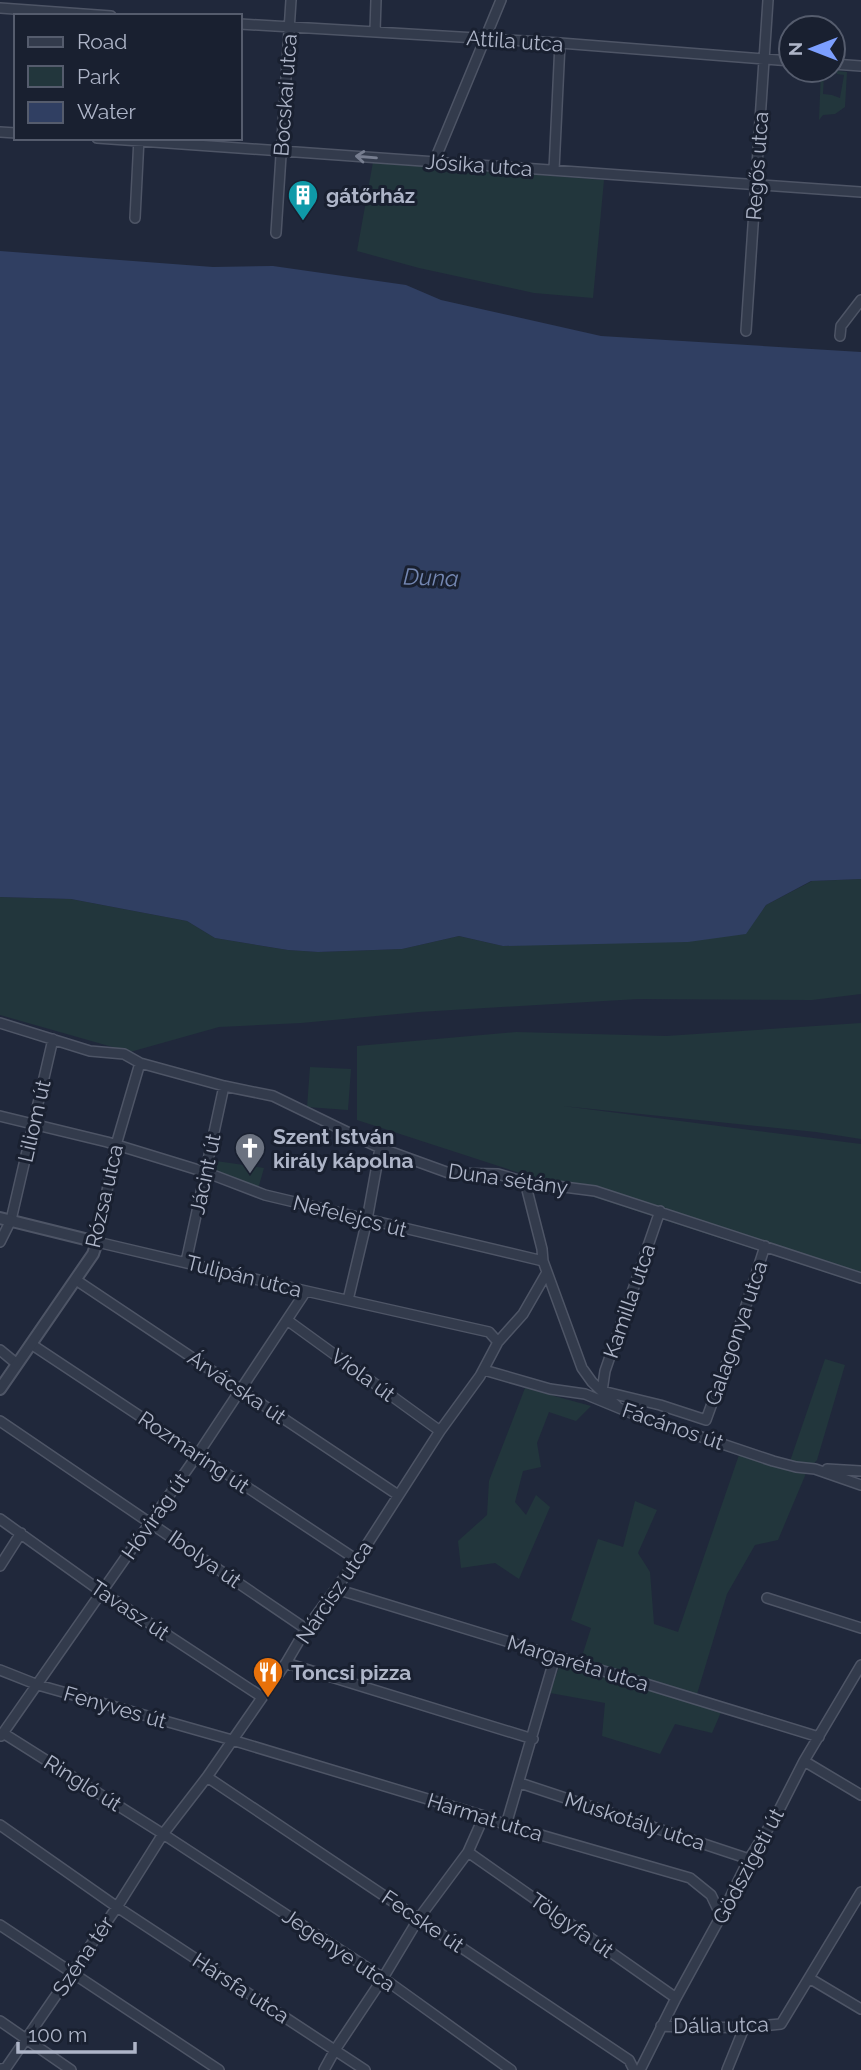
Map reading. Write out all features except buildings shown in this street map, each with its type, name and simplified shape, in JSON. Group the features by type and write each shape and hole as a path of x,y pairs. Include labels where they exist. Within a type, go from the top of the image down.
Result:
{"street":[{"name":"Bocskai utca","path":"276,233 291,0"},
{"path":"375,31 376,0"},
{"path":"434,162 501,0"},
{"name":"Regős utca","path":"746,331 768,0"},
{"path":"0,8 83,14"},
{"name":"Attila utca","path":"242,24 485,38 777,60"},
{"path":"554,170 559,43"},
{"path":"135,218 139,140"},
{"name":"Jósika utca","path":"139,140 861,192"},
{"path":"840,336 841,326 861,300"},
{"name":"Duna sétány","path":"0,1023 90,1051 124,1054 140,1063 272,1096 380,1148 449,1173 498,1174 524,1182 595,1191 861,1278"},
{"name":"Liliom út","path":"0,1241 53,1039"},
{"name":"Rózsa utca","path":"0,1389 93,1254 116,1145 140,1063"},
{"name":"Jácint út","path":"186,1262 224,1086"},
{"name":"Nefelejcs út","path":"0,1116 116,1145 205,1172 265,1195 543,1261"},
{"path":"348,1300 368,1220 380,1148"},
{"path":"524,1182 546,1274 582,1368 592,1382 617,1406"},
{"name":"Kamilla utca","path":"602,1391 605,1371 639,1266 660,1212"},
{"name":"Tulipán utca","path":"5,1219 489,1332 498,1342"},
{"name":"Galagonya utca","path":"602,1391 706,1420 765,1246"},
{"name":"Nárcisz utca","path":"117,1908 163,1834 207,1777 286,1663 306,1629 357,1560 440,1431 484,1370 498,1342 523,1314 546,1274"},
{"name":"Árvácska út","path":"76,1280 398,1495"},
{"name":"Hóvirág út","path":"2,1735 198,1454 306,1291"},
{"name":"Viola út","path":"287,1320 440,1431"},
{"name":"Rozmaring út","path":"31,1344 357,1560"},
{"path":"0,1350 17,1364"},
{"name":"Fácános út","path":"484,1370 550,1389 585,1394 636,1415 773,1461 815,1469 861,1485"},
{"path":"585,1394 602,1391"},
{"name":"Ibolya út","path":"0,1421 306,1629"},
{"path":"815,1469 861,1471"},
{"name":"Tavasz út","path":"0,1519 102,1592 262,1697"},
{"path":"0,1566 21,1533"},
{"name":"Margaréta utca","path":"336,1589 819,1737"},
{"path":"767,1598 861,1628"},
{"path":"506,1825 555,1657"},
{"path":"286,1663 533,1739"},
{"name":"Fenyves út","path":"0,1670 38,1685 232,1740"},
{"name":"Gödszigeti út","path":"640,2070 661,2026 722,1916 749,1858 860,1670"},
{"name":"Ringló út","path":"2,1735 163,1834"},
{"name":"Harmat utca","path":"232,1740 506,1825 690,1878 710,1895 722,1916"},
{"path":"804,1761 861,1795"},
{"name":"Fecske út","path":"207,1777 629,2060 634,2070"},
{"name":"Muskotály utca","path":"520,1783 749,1858"},
{"path":"324,2070 419,1918 468,1852 484,1816"},
{"name":"Hársfa utca","path":"0,1825 117,1908 365,2070"},
{"name":"Jegenye utca","path":"163,1834 383,1978 511,2070"},
{"name":"Tölgyfa út","path":"468,1852 676,1998"},
{"path":"861,1892 809,1978 861,2009"},
{"name":"Széna tér","path":"26,2039 117,1908"},
{"path":"0,1925 219,2070"},
{"name":"Dália utca","path":"661,2026 694,2029 780,2024 809,1978"},
{"path":"0,2021 71,2070"},
{"path":"727,2070 744,2028"},
{"path":"0,2069 6,2068 26,2039"}],"green space":[{"path":"820,84 824,84 823,94 840,98 842,84 846,84 845,107 835,114 823,115 819,120"},
{"path":"373,162 604,180 593,298 534,293 419,268 357,251"},
{"path":"861,879 861,994 812,1000 638,999 219,1027 130,1052 0,1015 0,897 71,899 187,921 215,938 318,952 402,949 459,936 503,946 745,934 766,905 812,881"},
{"path":"861,1023 861,1139 563,1106 861,1144 861,1284 357,1120 357,1046 516,1032 666,1036"},
{"path":"310,1067 351,1069 348,1110 307,1107"},
{"path":"209,1160 264,1168 258,1189 206,1171"},
{"path":"825,1359 845,1365 817,1460 807,1471 778,1540 755,1545 727,1594 697,1694 725,1703 712,1733 675,1724 660,1754 602,1736 605,1703 550,1693 560,1664 578,1669 591,1628 571,1620 598,1539 623,1547 635,1501 657,1510 638,1553 650,1572 654,1624 678,1632 740,1452 787,1470"},
{"path":"525,1388 591,1406 576,1421 549,1412 537,1443 541,1467 523,1471 515,1502 526,1515 536,1495 550,1507 519,1579 495,1563 461,1568 458,1541 487,1515 489,1481"}],"water":[{"name":"Duna","path":"0,251 213,267 273,266 406,285 441,300 601,336 861,352 861,879 811,881 766,905 746,934 688,942 503,946 459,936 402,949 318,952 215,938 187,921 71,899 0,897"}],"place":[{"name":"gátőrház","path":"303,222"},
{"name":"Szent István király kápolna","path":"250,1175"},
{"name":"Toncsi pizza","path":"268,1699"}]}
